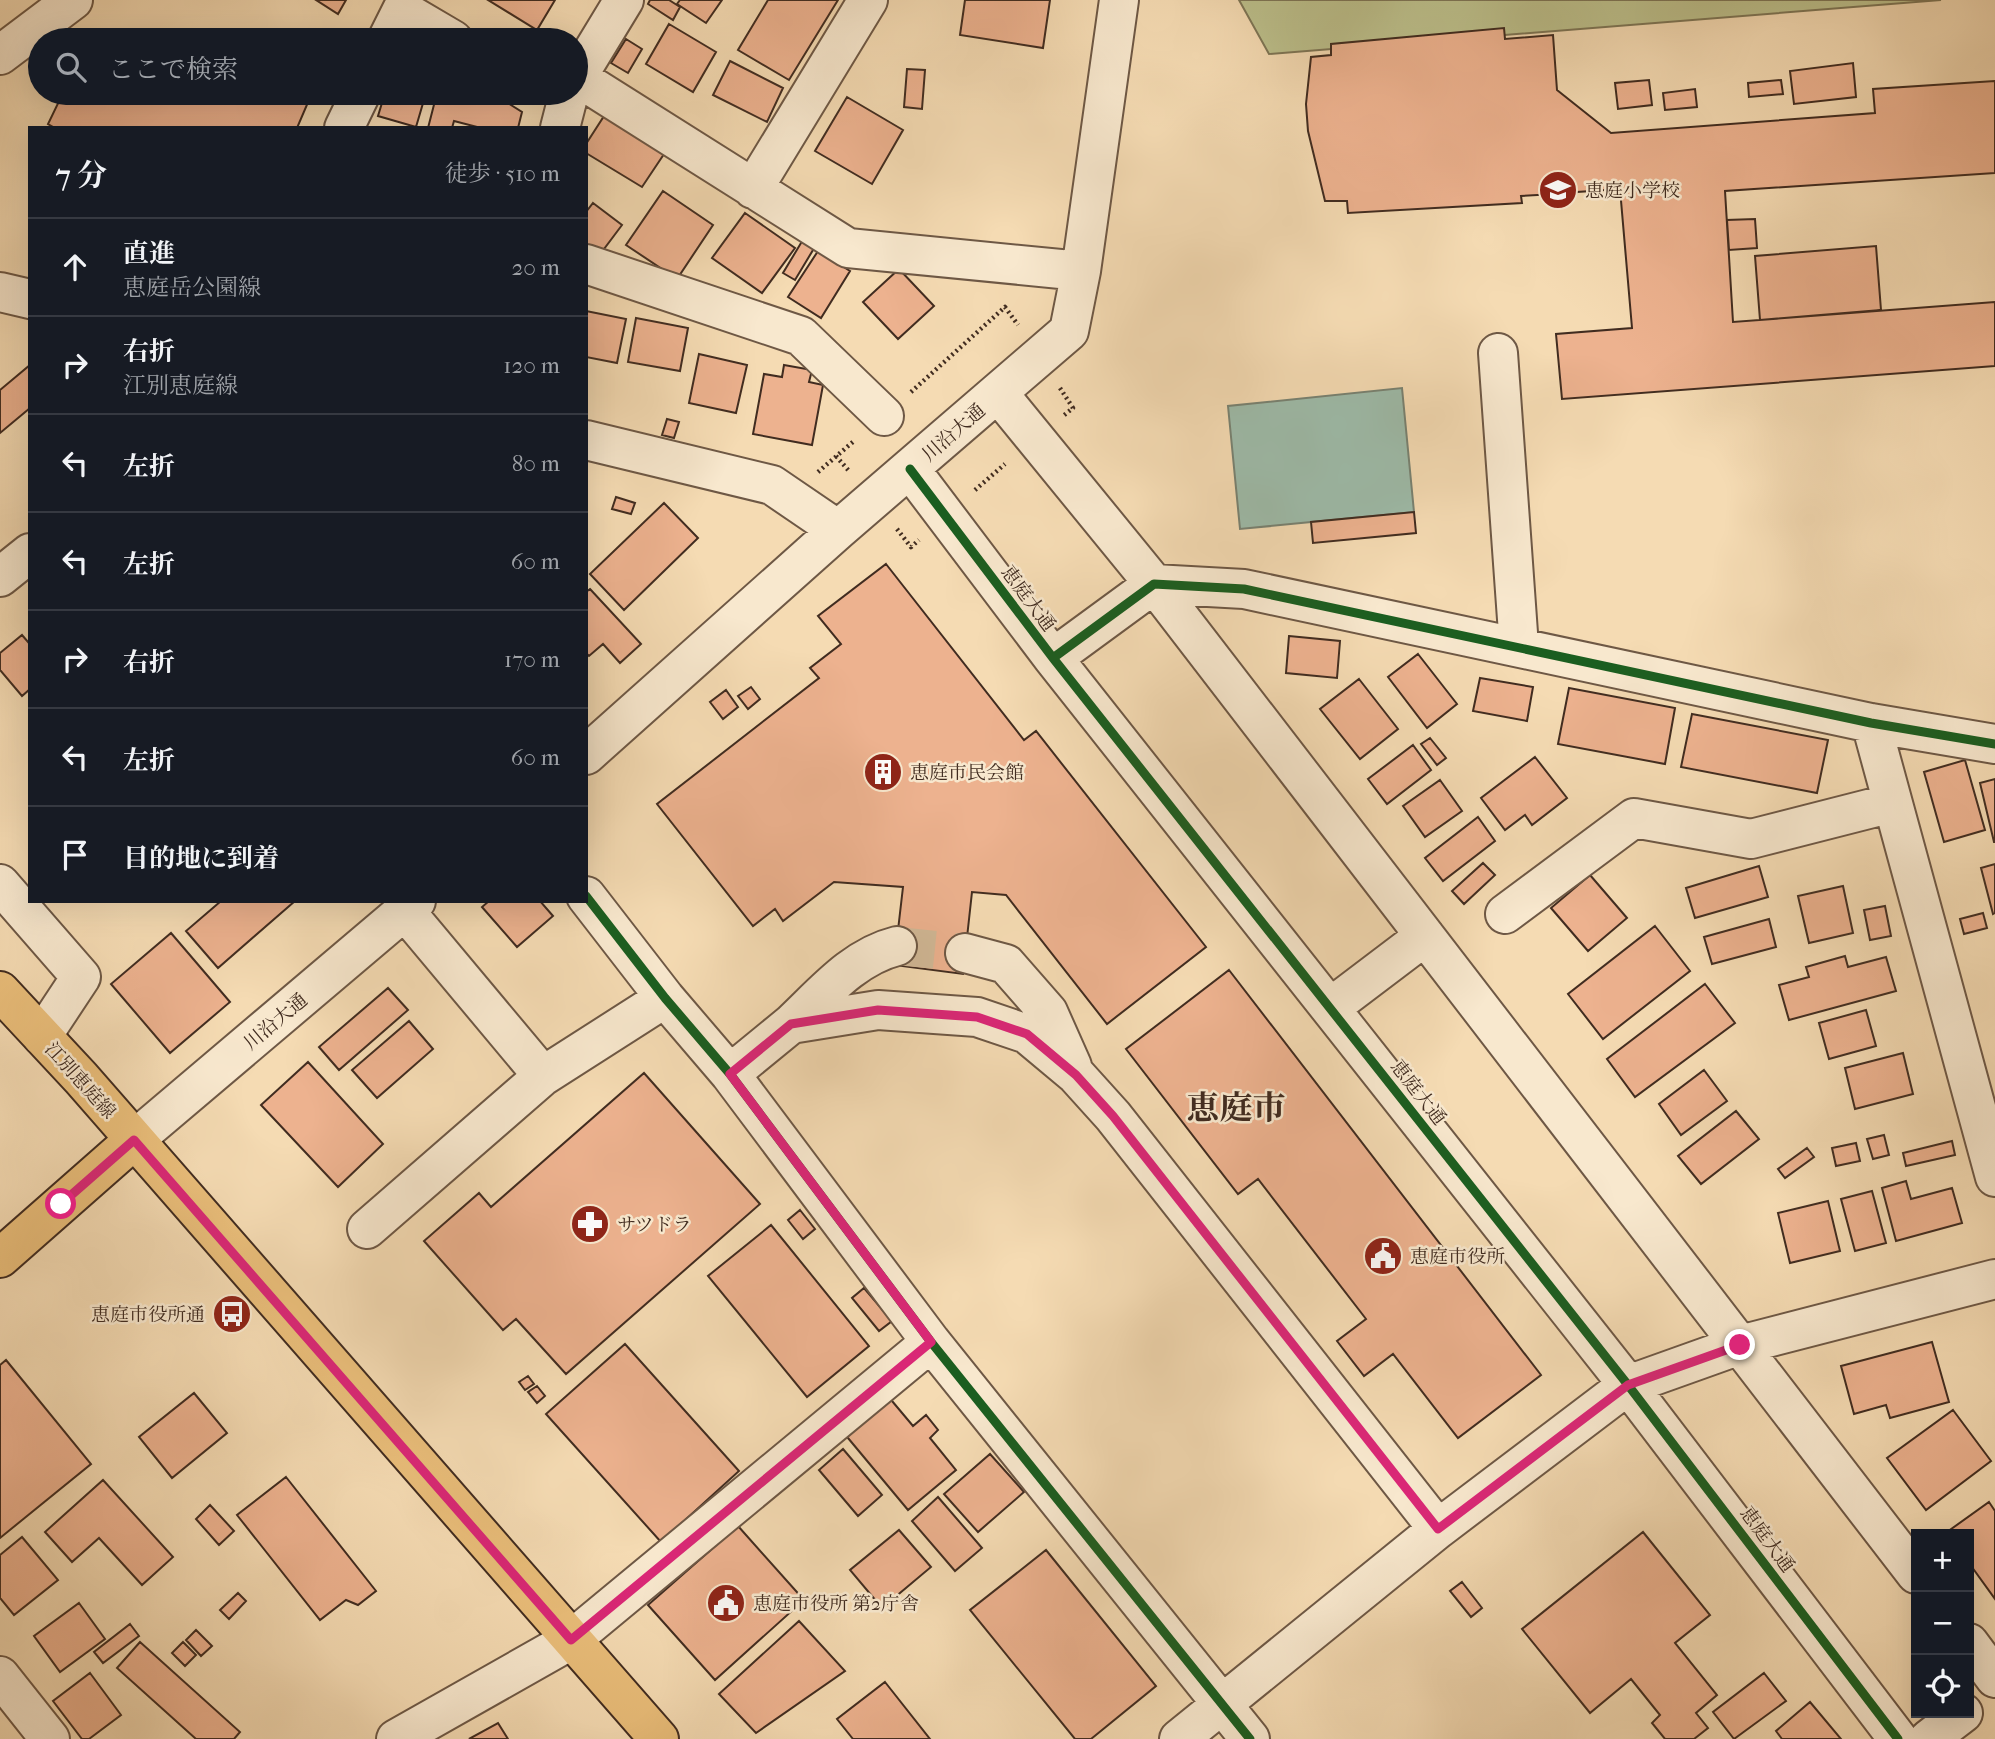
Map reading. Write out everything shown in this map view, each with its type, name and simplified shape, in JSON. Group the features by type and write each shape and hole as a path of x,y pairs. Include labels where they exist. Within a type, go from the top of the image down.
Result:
{"main road":[{"name":"江別恵庭線","path":"0,991 659,1739"},
{"path":"0,1258 134,1140"}],"street":[{"path":"36,28 73,0"},
{"path":"588,58 624,0"},
{"path":"753,189 868,0"},
{"name":"川沿大通","path":"588,753 838,530 1069,331 1081,271 1119,0"},
{"path":"393,28 402,10 433,28"},
{"path":"0,55 28,34"},
{"path":"345,126 355,105"},
{"path":"582,105 753,189 848,248 1081,271"},
{"path":"588,265 801,336 884,416"},
{"path":"0,292 28,299"},
{"path":"1498,353 1519,647"},
{"path":"998,393 1154,584 1911,1567"},
{"path":"588,440 772,485 838,530"},
{"name":"恵庭大通","path":"910,470 1053,658 1628,1385 1898,1739"},
{"path":"0,577 28,555"},
{"path":"1053,658 1154,584 1244,589 1871,723 1995,744"},
{"path":"1871,723 1995,1177"},
{"path":"1506,914 1634,818 1751,839 1892,803"},
{"path":"0,884 81,977 42,1036"},
{"path":"588,898 665,998 730,1074 931,1342 1250,1739"},
{"path":"410,906 543,1076"},
{"name":"川沿大通","path":"134,1140 410,906"},
{"path":"1330,1008 1425,936"},
{"path":"730,1074 791,1024 845,972 878,951 897,946"},
{"path":"965,953 1006,964 1048,1012 1076,1075"},
{"path":"367,1229 543,1076 665,998"},
{"path":"791,1024 878,1010 977,1017 1027,1034 1076,1075 1203,1227 1438,1529"},
{"path":"1179,1739 1438,1529 1628,1385 1740,1345 1995,1279"},
{"path":"396,1739 571,1640 931,1342"},
{"path":"1979,1640 1995,1678"},
{"path":"0,1676 50,1739"},
{"path":"1974,1705 1995,1689"},
{"path":"1929,1739 1957,1718"}],"green space":[{"path":"1239,0 1941,0 1269,54"}],"shaded area":[{"path":"1402,388 1414,512 1240,529 1228,406"}],"building":[{"path":"316,0 346,0 338,14"},
{"path":"488,0 555,0 538,28 534,28"},
{"path":"650,0 669,0 680,7 673,20 648,4"},
{"path":"680,0 722,0 706,23 677,4"},
{"path":"768,0 838,0 789,80 738,50"},
{"path":"965,0 1050,0 1043,48 960,35"},
{"path":"669,24 716,52 693,92 646,64"},
{"path":"1504,28 1505,39 1553,35 1557,90 1611,133 1875,113 1873,89 1995,81 1995,173 1725,191 1733,322 1995,302 1995,366 1562,399 1556,334 1632,328 1620,189 1577,192 1566,205 1555,194 1521,196 1522,203 1348,213 1347,201 1325,201 1308,131 1306,104 1311,57 1331,55 1331,44"},
{"path":"626,39 642,49 628,73 611,63"},
{"path":"730,61 783,88 767,122 713,95"},
{"path":"1853,63 1856,97 1794,104 1790,71"},
{"path":"907,69 925,70 922,109 904,107"},
{"path":"1649,80 1652,105 1618,109 1615,83"},
{"path":"1781,80 1783,94 1749,97 1748,83"},
{"path":"1695,89 1697,107 1665,110 1663,93"},
{"path":"847,97 903,130 872,184 815,151"},
{"path":"57,105 307,105 298,126 48,124"},
{"path":"381,105 422,105 416,126 378,116"},
{"path":"434,105 511,105 522,112 518,126 473,126 454,121 453,126 429,126"},
{"path":"606,113 666,151 642,187 588,154 588,141"},
{"path":"663,191 713,225 677,279 626,245"},
{"path":"593,203 622,225 598,257 588,250 588,209"},
{"path":"745,213 795,248 762,293 712,258"},
{"path":"1755,219 1757,248 1729,250 1727,220"},
{"path":"804,238 816,245 795,280 783,273"},
{"path":"1876,246 1881,310 1760,320 1755,256"},
{"path":"818,251 850,271 821,318 788,297"},
{"path":"899,269 934,306 898,339 863,302"},
{"path":"588,311 626,319 617,363 588,357"},
{"path":"636,318 688,328 680,371 628,362"},
{"path":"699,354 747,365 736,413 689,403"},
{"path":"784,365 812,370 809,382 823,385 812,445 753,434 764,374 782,377"},
{"path":"28,367 28,410 0,433 0,390"},
{"path":"667,419 679,422 674,438 662,435"},
{"path":"616,497 635,503 631,514 612,509"},
{"path":"664,503 698,538 624,610 590,574"},
{"path":"1414,512 1416,533 1313,543 1311,522"},
{"name":"恵庭市民会館","path":"886,564 1024,740 1036,731 1206,947 1107,1024 1006,895 972,892 963,974 894,965 903,887 834,882 783,921 775,909 753,926 657,804 819,678 810,668 841,644 818,616"},
{"path":"590,589 641,644 620,663 603,644 588,655"},
{"path":"22,635 28,642 28,691 22,696 0,670 0,653"},
{"path":"1289,636 1340,641 1337,678 1286,673"},
{"path":"1418,654 1457,704 1427,728 1388,677"},
{"path":"1480,678 1533,687 1527,721 1473,711"},
{"path":"1359,679 1398,729 1360,759 1320,709"},
{"path":"751,687 760,699 748,709 738,696"},
{"path":"1569,688 1675,708 1665,764 1558,744"},
{"path":"726,690 738,707 723,719 710,702"},
{"path":"1692,714 1828,740 1817,793 1681,767"},
{"path":"1430,738 1446,758 1437,765 1421,744"},
{"path":"1413,745 1431,770 1387,804 1368,779"},
{"path":"1535,757 1567,798 1532,825 1525,815 1505,830 1481,798"},
{"path":"1965,760 1985,830 1944,842 1924,772"},
{"path":"1995,779 1995,842 1994,842 1980,783"},
{"path":"1440,780 1462,811 1425,837 1403,806"},
{"path":"1478,817 1495,841 1443,881 1425,858"},
{"path":"1483,863 1495,875 1464,904 1452,891"},
{"path":"1995,864 1995,913 1993,914 1981,868"},
{"path":"1759,866 1768,897 1695,918 1686,888"},
{"path":"1590,875 1627,918 1588,951 1551,908"},
{"path":"1843,886 1853,933 1809,943 1798,896"},
{"path":"219,903 293,903 218,968 186,931"},
{"path":"487,903 542,903 553,916 517,947 482,907"},
{"path":"1885,906 1891,936 1870,940 1864,910"},
{"path":"1983,913 1987,928 1964,934 1960,919"},
{"path":"1769,919 1776,947 1712,964 1704,937"},
{"path":"1655,926 1690,971 1603,1039 1568,994"},
{"path":"171,933 230,1002 170,1053 111,984"},
{"path":"1845,956 1848,967 1886,957 1896,991 1789,1020 1779,985 1809,977 1806,967"},
{"name":"恵庭市役所","path":"1229,970 1541,1375 1458,1438 1393,1354 1364,1376 1337,1341 1366,1319 1258,1179 1238,1194 1126,1049"},
{"path":"1705,984 1735,1023 1635,1097 1607,1059"},
{"path":"388,988 408,1010 339,1070 319,1047"},
{"path":"1866,1010 1876,1046 1829,1059 1819,1023"},
{"path":"409,1021 433,1049 377,1098 352,1070"},
{"path":"1903,1053 1913,1094 1855,1109 1845,1068"},
{"path":"308,1062 383,1144 338,1187 261,1105"},
{"path":"1704,1070 1727,1101 1681,1135 1659,1104"},
{"name":"サツドラ","path":"644,1073 760,1204 566,1374 516,1319 503,1330 424,1241 479,1193 491,1207"},
{"path":"1736,1111 1759,1139 1701,1184 1678,1156"},
{"path":"1884,1135 1889,1155 1873,1159 1867,1139"},
{"path":"1952,1141 1955,1155 1906,1166 1903,1153"},
{"path":"1856,1143 1860,1161 1836,1166 1832,1148"},
{"path":"1807,1148 1814,1157 1785,1178 1778,1169"},
{"path":"1906,1181 1911,1199 1952,1188 1962,1223 1896,1241 1882,1188"},
{"path":"1872,1191 1886,1243 1855,1251 1841,1199"},
{"path":"1828,1201 1840,1251 1790,1263 1778,1213"},
{"path":"800,1210 815,1229 803,1239 788,1220"},
{"path":"771,1225 869,1346 807,1397 708,1276"},
{"path":"864,1288 892,1321 879,1331 852,1298"},
{"path":"1932,1342 1949,1402 1890,1418 1886,1405 1854,1414 1841,1366"},
{"path":"625,1344 739,1471 661,1542 546,1414"},
{"path":"6,1360 91,1464 0,1538 0,1365"},
{"path":"528,1376 534,1384 525,1390 519,1382"},
{"path":"537,1386 545,1396 537,1403 528,1392"},
{"path":"194,1393 227,1433 172,1478 139,1437"},
{"path":"887,1395 913,1426 926,1415 938,1430 930,1438 956,1470 908,1510 843,1432"},
{"path":"1953,1410 1991,1461 1926,1510 1887,1458"},
{"path":"843,1449 882,1495 858,1516 819,1470"},
{"path":"990,1454 1024,1492 978,1532 944,1494"},
{"path":"286,1477 376,1591 358,1605 346,1600 320,1620 237,1515"},
{"path":"103,1480 173,1557 142,1585 99,1538 72,1562 45,1532"},
{"path":"938,1497 982,1548 955,1571 912,1521"},
{"path":"1989,1502 1995,1511 1995,1599 1974,1570 1974,1529 1951,1529"},
{"path":"210,1505 234,1531 219,1545 196,1519"},
{"name":"恵庭市役所 第2庁舎","path":"738,1526 804,1600 715,1680 648,1605"},
{"path":"899,1530 931,1567 882,1608 850,1570"},
{"path":"1643,1532 1710,1615 1675,1643 1717,1695 1696,1713 1708,1728 1694,1739 1665,1739 1652,1723 1660,1715 1631,1679 1590,1713 1522,1629"},
{"path":"22,1537 58,1580 14,1615 0,1598 0,1555"},
{"path":"1046,1550 1156,1686 1091,1739 1075,1739 970,1610"},
{"path":"1462,1582 1482,1608 1471,1617 1450,1591"},
{"path":"238,1593 246,1601 229,1619 220,1610"},
{"path":"79,1603 105,1639 60,1672 34,1636"},
{"path":"799,1621 845,1671 756,1733 719,1694"},
{"path":"130,1624 139,1636 103,1663 94,1652"},
{"path":"196,1630 212,1646 201,1656 186,1640"},
{"path":"140,1642 240,1732 234,1739 196,1739 117,1668"},
{"path":"183,1642 196,1655 185,1666 172,1653"},
{"path":"90,1673 121,1715 89,1739 82,1739 53,1701"},
{"path":"1764,1673 1786,1701 1734,1739 1713,1712"},
{"path":"885,1682 930,1739 853,1739 837,1719"},
{"path":"1810,1702 1841,1739 1782,1739 1776,1731"},
{"path":"498,1723 508,1739 469,1739"}],"tunnel":[{"path":"897,946 965,953"}],"cycle path":[{"path":"910,469 1053,658 1628,1385 1898,1739"},
{"path":"1053,658 1154,584 1244,589 1871,723 1995,744"},
{"path":"588,899 665,998 730,1074 931,1342 1250,1739"}],"place":[{"name":"恵庭小学校","path":"1558,190"},
{"name":"恵庭市民会館","path":"883,772"},
{"name":"サツドラ","path":"590,1224"},
{"name":"恵庭市役所","path":"1383,1256"},
{"name":"恵庭市役所通","path":"232,1314"},
{"name":"恵庭市役所 第2庁舎","path":"726,1603"}],"district":[{"name":"恵庭市","path":"1236,1107"}],"route":[{"path":"61,1204 134,1140 571,1640 931,1342 730,1074 791,1024 878,1010 977,1017 1027,1034 1076,1075 1113,1116 1438,1529 1628,1385 1740,1345"}]}
